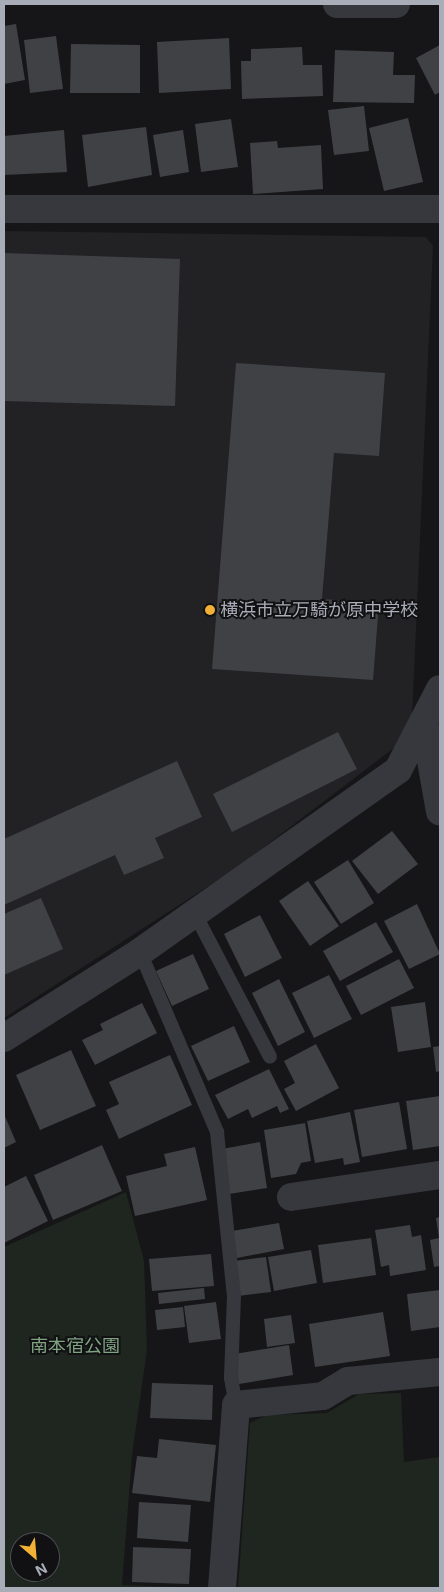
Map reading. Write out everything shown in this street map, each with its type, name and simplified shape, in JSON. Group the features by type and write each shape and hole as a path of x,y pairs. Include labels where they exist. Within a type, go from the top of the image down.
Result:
{"street":[{"path":"337,4 396,4"},
{"path":"4,208 440,209"},
{"path":"4,1038 140,952 398,770 440,689"},
{"path":"424,721 440,812"},
{"path":"291,1197 440,1176"},
{"path":"222,1588 236,1405 323,1396 348,1381 440,1372"}],"lane":[{"path":"195,914 270,1057"},
{"path":"140,952 217,1132 234,1296 231,1378 236,1405"}],"shaded area":[{"name":"横浜市立万騎が原中学校","path":"4,231 426,237 433,246 412,717 403,741 238,867 4,1018"}],"green space":[{"name":"南本宿公園","path":"126,1192 144,1261 147,1350 132,1455 122,1585 207,1588 4,1588 4,1247"},
{"path":"401,1393 404,1462 440,1457 440,1588 238,1588 250,1423 267,1415 327,1413 359,1394"}],"building":[{"path":"16,24 25,80 4,84 4,26"},
{"path":"56,36 63,89 30,93 24,40"},
{"path":"229,38 231,89 159,93 157,42"},
{"path":"71,44 140,45 140,93 70,93"},
{"path":"440,45 440,92 435,95 416,58"},
{"path":"302,47 303,65 322,65 323,96 242,99 241,61 251,61 251,49"},
{"path":"335,50 394,52 393,75 415,75 414,103 333,102"},
{"path":"364,106 369,151 334,155 328,110"},
{"path":"408,118 423,182 384,191 369,128"},
{"path":"231,119 238,167 201,172 195,124"},
{"path":"146,127 152,175 88,187 82,135"},
{"path":"64,130 67,172 4,175 4,136"},
{"path":"183,130 189,172 160,177 153,135"},
{"path":"277,141 278,148 321,145 323,189 253,194 250,143"},
{"path":"4,253 180,259 175,406 4,401"},
{"path":"236,363 385,373 379,456 334,453 322,599 379,603 373,680 212,669"},
{"path":"338,732 357,769 232,832 213,794"},
{"path":"177,761 202,817 155,838 164,858 124,875 115,855 4,905 4,839"},
{"path":"392,831 418,864 378,894 352,861"},
{"path":"348,860 374,903 341,924 314,882"},
{"path":"308,881 339,926 310,946 279,901"},
{"path":"41,898 63,949 4,975 4,914"},
{"path":"417,904 440,954 409,969 384,921"},
{"path":"260,915 282,958 245,977 224,934"},
{"path":"376,922 393,952 340,981 323,951"},
{"path":"193,954 209,989 172,1006 156,971"},
{"path":"399,959 414,988 361,1015 346,986"},
{"path":"329,975 352,1019 314,1038 292,993"},
{"path":"279,979 305,1032 278,1046 252,993"},
{"path":"425,1002 431,1047 398,1052 391,1007"},
{"path":"142,1003 157,1033 95,1065 82,1040 103,1030 100,1024"},
{"path":"234,1026 250,1062 208,1081 191,1046"},
{"path":"316,1044 339,1088 296,1111 284,1089 295,1083 284,1061"},
{"path":"440,1046 440,1071 436,1072 433,1047"},
{"path":"71,1050 96,1106 40,1130 16,1075"},
{"path":"170,1055 192,1105 119,1139 106,1110 119,1104 109,1082"},
{"path":"269,1069 289,1109 280,1113 277,1106 252,1118 248,1109 228,1119 215,1095"},
{"path":"440,1096 440,1146 413,1150 406,1101"},
{"path":"399,1102 407,1149 362,1157 354,1110"},
{"path":"350,1112 360,1162 344,1165 343,1158 315,1163 307,1121"},
{"path":"4,1114 16,1142 4,1148"},
{"path":"305,1123 311,1161 301,1163 296,1174 271,1178 264,1130"},
{"path":"260,1142 267,1188 229,1194 222,1149"},
{"path":"102,1145 122,1191 53,1220 34,1175"},
{"path":"195,1147 207,1200 135,1216 126,1176 167,1166 164,1154"},
{"path":"26,1176 48,1221 4,1243 4,1187"},
{"path":"440,1217 440,1266 434,1267 430,1240 439,1238 436,1218"},
{"path":"279,1223 284,1249 237,1258 232,1231"},
{"path":"410,1225 412,1237 421,1235 426,1270 390,1276 389,1265 381,1267 375,1230"},
{"path":"371,1238 376,1275 323,1283 318,1245"},
{"path":"311,1250 317,1283 274,1291 268,1257"},
{"path":"211,1254 214,1286 152,1291 149,1259"},
{"path":"266,1257 271,1292 238,1296 234,1261"},
{"path":"204,1288 205,1299 159,1304 158,1293"},
{"path":"440,1290 440,1327 411,1331 407,1294"},
{"path":"216,1302 221,1339 189,1343 184,1306"},
{"path":"183,1307 185,1327 157,1330 155,1310"},
{"path":"383,1312 390,1356 315,1367 309,1324"},
{"path":"291,1315 295,1343 267,1347 264,1319"},
{"path":"289,1345 293,1375 239,1384 234,1354"},
{"path":"152,1383 213,1385 212,1420 150,1418"},
{"path":"159,1439 216,1445 210,1502 132,1493 137,1456 157,1458"},
{"path":"139,1502 191,1505 188,1542 137,1538"},
{"path":"133,1547 191,1549 189,1584 132,1582"}],"place":[{"name":"横浜市立万騎が原中学校","path":"210,610"}]}
